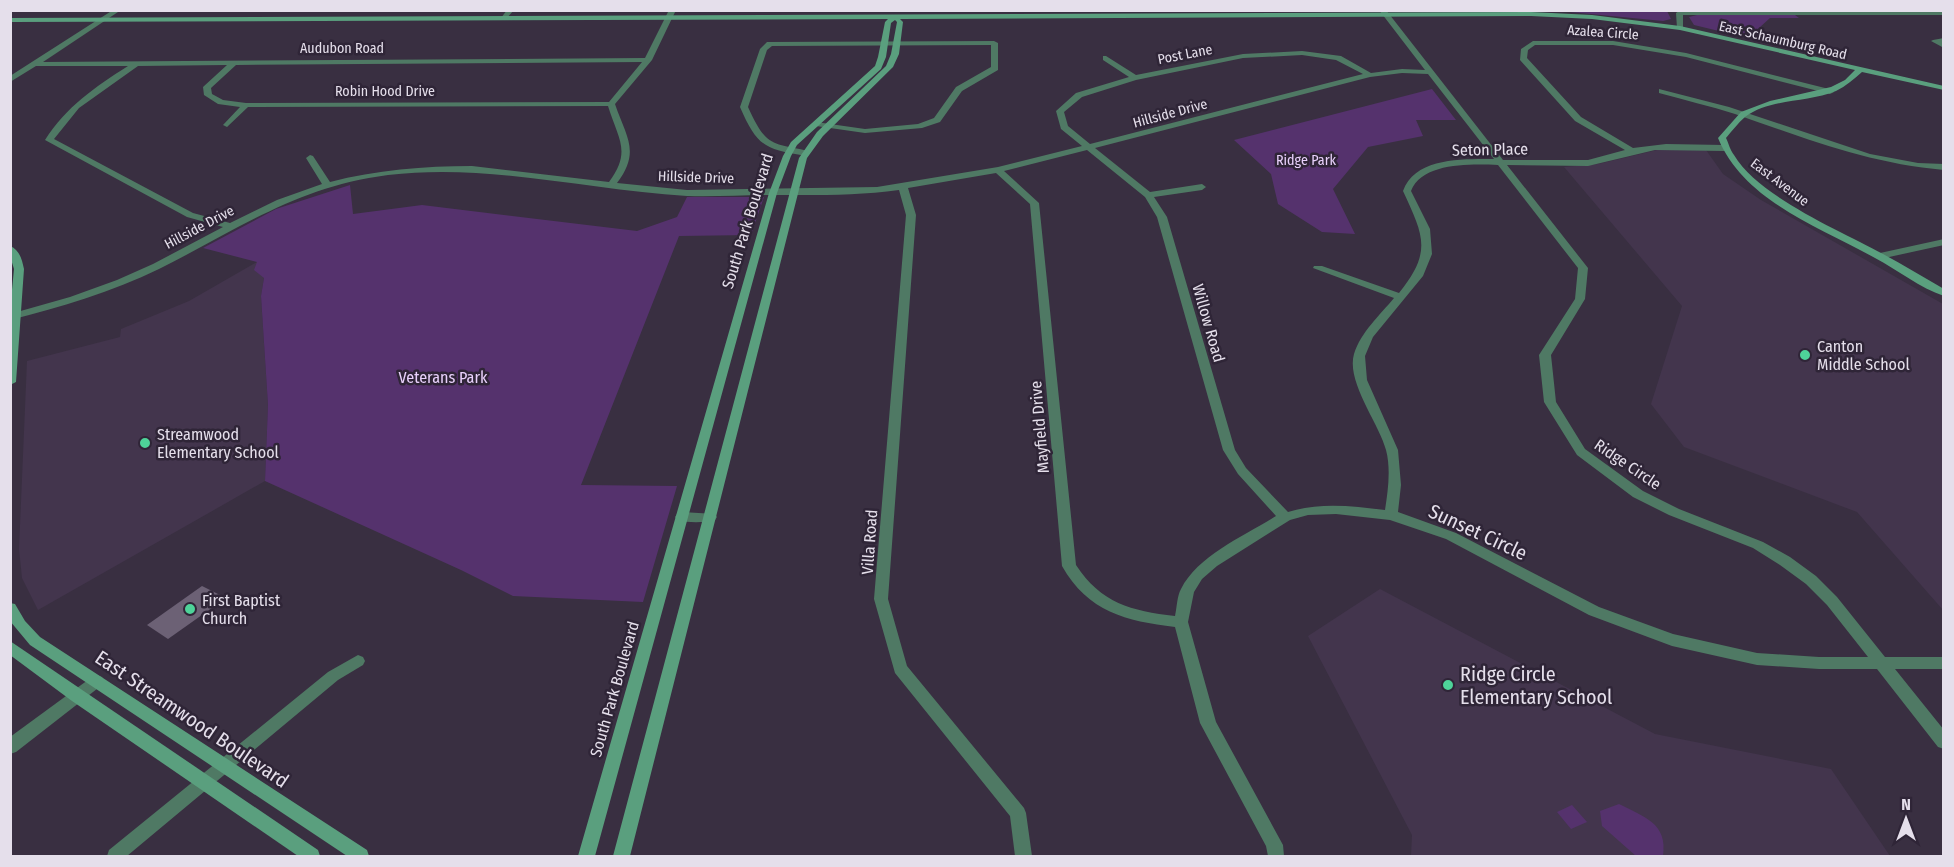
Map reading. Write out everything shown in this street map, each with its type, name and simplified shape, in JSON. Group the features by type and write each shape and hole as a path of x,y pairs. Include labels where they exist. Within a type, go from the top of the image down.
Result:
{"street":[{"path":"10,80 118,10"},
{"path":"504,18 511,10"},
{"name":"East Schaumburg Road","path":"10,20 504,18 671,14 1383,12 1582,17 1680,28 1944,91"},
{"name":"Ridge Circle","path":"1383,12 1583,268 1580,299 1545,355 1550,402 1581,452 1638,494 1674,512 1758,545 1811,580 1832,601 1944,742"},
{"path":"1680,28 1678,12 1944,13"},
{"path":"611,185 623,170 627,152 611,104 648,60 671,14"},
{"name":"South Park Boulevard","path":"622,856 793,193 806,153 829,126 887,69 894,57 888,22 895,14"},
{"path":"1944,40 1935,40 1944,46"},
{"path":"806,153 771,147 756,135 744,107 764,49 770,44 784,42 994,42 995,68 958,89 937,120 919,126 866,131 816,124"},
{"name":"South Park Boulevard","path":"586,856 773,193 789,151 877,69 890,42"},
{"name":"Azalea Circle","path":"1632,151 1578,119 1523,58 1525,49 1533,43 1613,43 1686,55 1830,92"},
{"name":"Post Lane","path":"1090,148 1064,127 1060,111 1079,95 1135,78 1243,56 1302,53 1338,58 1370,75"},
{"path":"1106,58 1135,78"},
{"name":"Audubon Road","path":"36,64 648,60"},
{"name":"Robin Hood Drive","path":"235,62 210,83 207,91 209,97 219,102 246,105 611,104"},
{"path":"136,63 77,103 59,122 50,140 190,215 231,226"},
{"path":"1724,148 1722,138 1743,115 1767,106 1830,92 1860,70"},
{"name":"Hillside Drive","path":"13,316 78,298 128,279 264,208 327,185 383,173 441,168 472,169 687,193 838,192 903,187 998,170 1090,148 1370,75 1402,71 1432,72"},
{"path":"1662,91 1743,115 1867,157 1918,166 1944,166"},
{"path":"227,124 246,105"},
{"name":"Seton Place","path":"1391,515 1395,484 1392,450 1361,380 1359,356 1368,336 1418,276 1426,254 1425,229 1407,191 1409,183 1417,175 1443,166 1588,163 1632,151 1668,146 1724,148"},
{"name":"Willow Road","path":"1090,148 1148,195 1162,217 1229,450 1242,471 1285,518"},
{"name":"East Avenue","path":"1724,148 1743,173 1781,202 1816,225 1880,256 1944,293"},
{"path":"310,158 327,185"},
{"name":"Mayfield Drive","path":"998,170 1034,203 1069,566 1080,585 1099,601 1124,613 1150,619 1181,622"},
{"name":"Villa Road","path":"903,187 912,215 881,599 900,669 1018,813 1023,856"},
{"path":"1148,195 1202,187"},
{"path":"1880,256 1944,242"},
{"path":"10,249 19,269 13,316 10,382"},
{"path":"1318,268 1400,296"},
{"name":"Sunset Circle","path":"1276,856 1274,845 1208,723 1181,622 1187,591 1197,575 1212,562 1285,518 1308,510 1336,509 1391,515 1451,536 1594,611 1672,640 1757,659 1819,663 1944,663"},
{"path":"682,517 710,517"},
{"name":"East Streamwood Boulevard","path":"10,608 35,641 361,856"},
{"path":"10,647 77,696 312,856"},
{"path":"115,856 333,676 358,661"},
{"path":"10,747 97,681"}],"shaded area":[{"name":"Canton Middle School","path":"1661,149 1706,150 1723,174 1761,200 1943,304 1943,610 1857,512 1684,447 1651,404 1682,306 1564,167 1598,164"},
{"name":"Streamwood Elementary School","path":"257,262 264,278 261,296 268,405 265,481 38,610 22,578 19,549 27,361 120,337 121,329 189,301"},
{"name":"Ridge Circle Elementary School","path":"1380,589 1655,734 1831,769 1890,856 1411,856 1412,835 1308,636"}],"green space":[{"path":"1560,11 1667,11 1671,19 1663,21"},
{"path":"1697,15 1795,15 1799,18 1770,18 1748,38 1694,25 1689,17"},
{"name":"Ridge Park","path":"1432,89 1456,120 1416,120 1423,136 1368,147 1333,189 1355,234 1322,232 1278,204 1271,174 1234,140"},
{"name":"Veterans Park","path":"350,185 353,214 422,205 637,231 677,217 687,197 764,197 751,235 679,236 581,485 677,486 643,602 513,596 265,481 268,405 261,296 264,278 254,270 257,262 203,248 276,209"},
{"path":"1619,804 1645,817 1658,828 1664,845 1663,856 1636,856 1602,826 1600,811"},
{"path":"1572,805 1587,822 1571,829 1557,812"}],"building":[{"name":"First Baptist Church","path":"202,586 226,598 168,639 147,625"}],"place":[{"name":"Canton Middle School","path":"1805,355"},
{"name":"Streamwood Elementary School","path":"145,443"},
{"name":"First Baptist Church","path":"190,609"},
{"name":"Ridge Circle Elementary School","path":"1448,685"}]}
